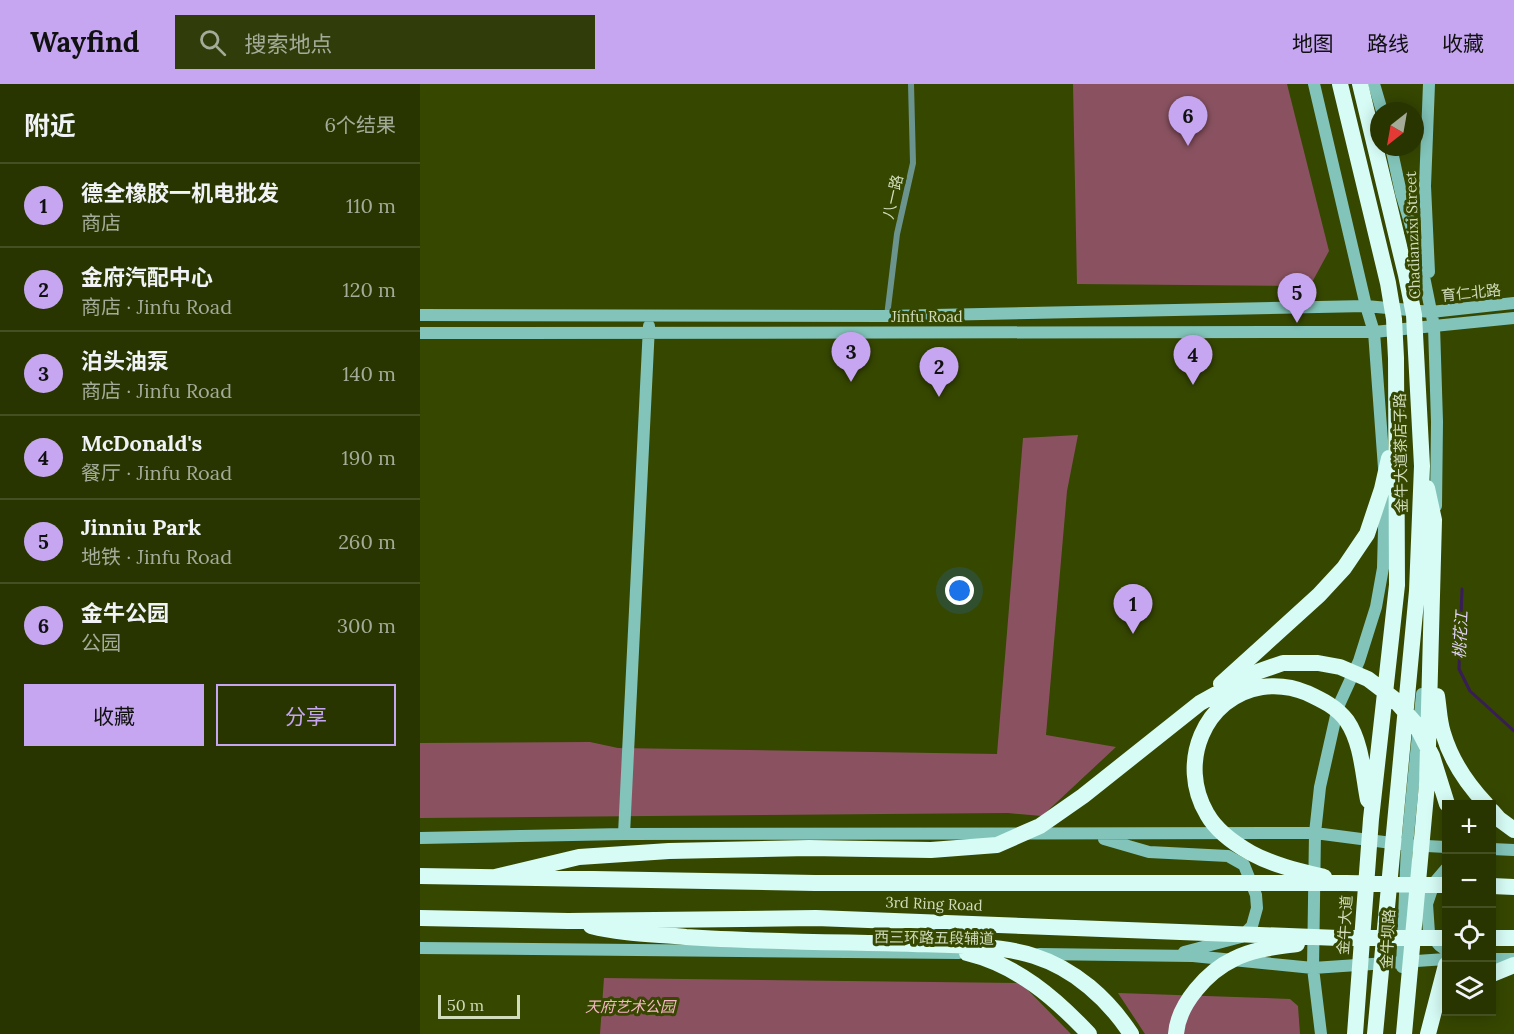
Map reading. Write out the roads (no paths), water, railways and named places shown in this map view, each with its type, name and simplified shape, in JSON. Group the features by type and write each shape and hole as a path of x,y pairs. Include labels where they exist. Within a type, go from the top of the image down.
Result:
{"highway":[{"name":"金牛大道茶店子路","path":"1340,84 1388,283 1394,319 1396,358 1396,585 1371,819"},
{"name":"金牛大道茶店子路","path":"1360,84 1370,112"},
{"name":"金牛大道茶店子路","path":"1375,1034 1417,591 1422,466 1414,315 1385,156"},
{"path":"495,877 579,857 669,851 809,848 932,850 997,845 1040,826 1083,796 1200,702 1319,595 1344,568 1367,534 1382,489 1395,425"},
{"path":"1404,1034 1427,784 1434,520 1422,466"},
{"path":"1430,637 1442,732 1454,761 1472,789 1482,800"},
{"path":"1200,702 1254,673 1283,663 1317,663 1340,667 1368,679 1394,698 1414,723 1432,756 1446,800"},
{"path":"1346,883 1280,865 1251,853 1229,838 1207,815 1197,791 1196,764 1199,741 1208,720 1226,701 1247,689 1273,685 1299,690 1328,702 1347,722 1359,750 1371,819"},
{"path":"1496,816 1514,830"},
{"name":"金牛大道","path":"1353,1034 1357,1011 1371,819"},
{"name":"3rd Ring Road","path":"420,876 815,883 1442,885"},
{"path":"1496,886 1514,887"},
{"name":"3rd Ring Road","path":"420,918 568,921 816,918 1339,938 1442,938"},
{"path":"568,921 611,932 720,939 931,945 1002,950 1033,955 1062,968 1091,987 1119,1015 1131,1034"},
{"path":"1176,1034 1188,1000 1208,976 1234,958 1270,948 1339,938"},
{"path":"1496,938 1514,938"},
{"path":"931,945 973,954 1009,969 1040,987 1070,1013 1089,1034"},
{"path":"1496,972 1514,965"},
{"path":"1428,1034 1442,980"},
{"path":"1434,1034 1444,1016"}],"main road":[{"path":"1314,84 1374,332 1385,483 1383,568 1376,607 1359,661 1338,707 1320,787 1315,833 1313,968 1321,1034"},
{"path":"1374,84 1379,102"},
{"name":"Chadianzixi Street","path":"1429,84 1425,186 1431,312"},
{"path":"1386,156 1401,193 1419,252 1431,312"},
{"name":"育仁北路","path":"1431,312 1514,303"},
{"name":"Jinfu Road","path":"420,315 887,316 1366,306 1431,312"},
{"name":"金牛坝路","path":"1396,1034 1403,961 1407,845 1431,606 1435,538 1437,422 1434,326 1431,312"},
{"path":"624,834 650,315"},
{"name":"Jinfu Road","path":"420,333 1374,332 1514,318"},
{"path":"420,838 624,834 1315,833 1407,845 1442,847"},
{"path":"1091,835 1149,852 1228,856 1244,865 1256,895 1257,908 1252,926 1241,937 1222,944 1166,956"},
{"path":"1496,851 1513,850"},
{"path":"1442,874 1434,883 1427,904 1429,933 1442,948"},
{"name":"西三环路五段辅道","path":"420,948 1193,956 1313,968 1442,959"},
{"path":"1496,959 1514,959"}],"street":[{"name":"八一路","path":"887,316 897,234 913,163 911,84"}],"waterway":[{"name":"桃花江","path":"1462,589 1459,669 1470,691 1514,731"}],"place":[{"name":"金牛公园","path":"1188,146"},
{"name":"Jinniu Park","path":"1297,323"},
{"name":"泊头油泵","path":"851,382"},
{"name":"McDonald's","path":"1193,385"},
{"name":"金府汽配中心","path":"939,397"},
{"name":"德全橡胶一机电批发","path":"1133,634"}],"park label":[{"name":"天府艺术公园","path":"630,1007"}]}
